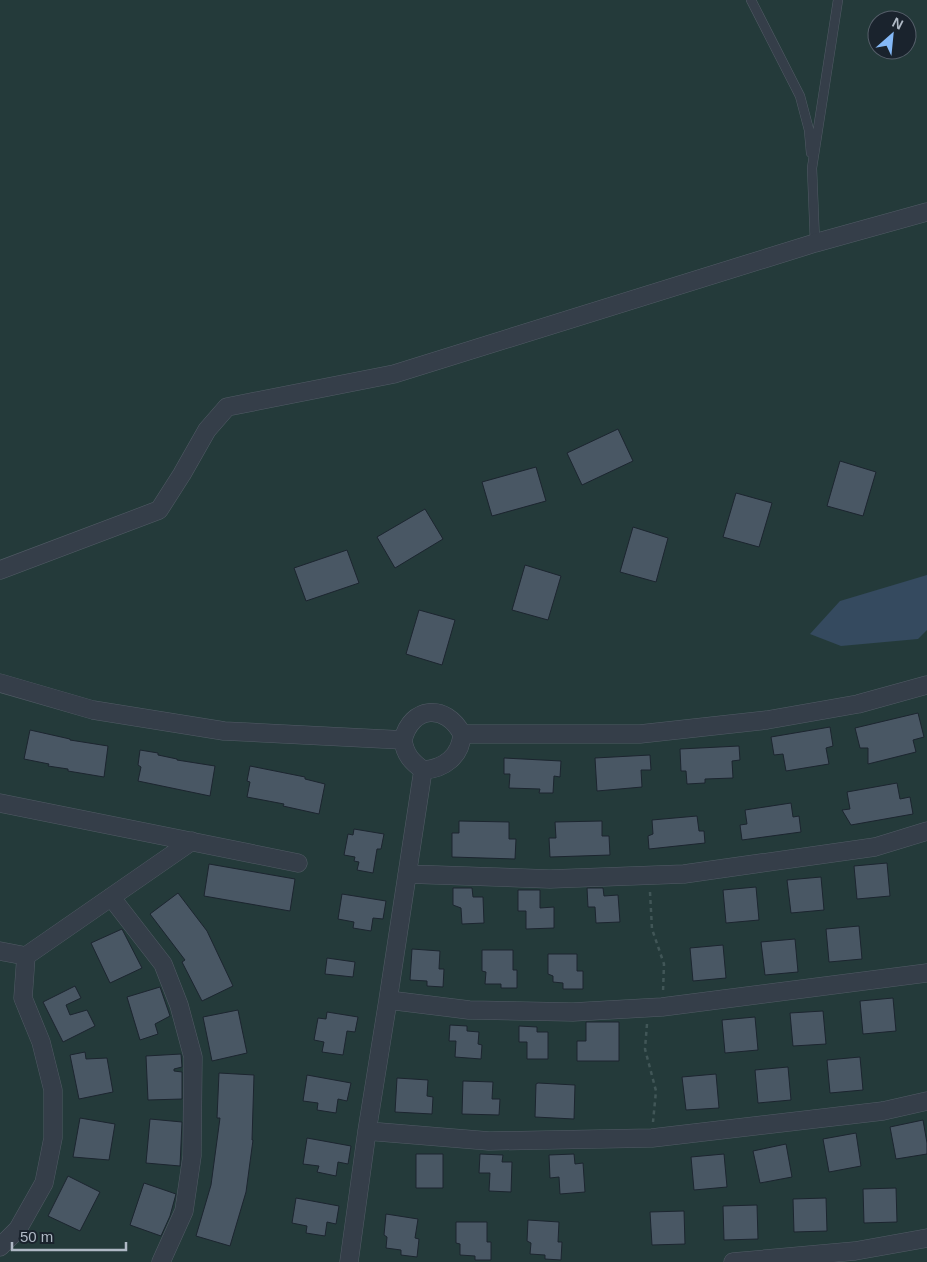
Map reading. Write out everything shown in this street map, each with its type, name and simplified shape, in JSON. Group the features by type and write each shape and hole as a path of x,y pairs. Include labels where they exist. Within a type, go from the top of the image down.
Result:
{"street":[{"path":"0,570 159,510 207,430 227,407 394,374 815,243 927,212"},
{"path":"0,683 93,710 224,731 403,740"},
{"path":"462,734 640,734 708,727 767,720 858,704 927,685"},
{"path":"428,713 441,713 453,721 462,734 462,743 451,760 433,769 423,770 409,758 404,750 403,740 410,724 418,717 428,713"},
{"path":"349,1262 367,1131 423,770"},
{"path":"0,802 298,863"},
{"path":"407,874 550,880 684,874 875,847 927,831"},
{"path":"0,951 26,956 192,841"},
{"path":"111,897 163,964 179,1005 193,1057 192,1156 184,1211 161,1262"},
{"path":"0,1247 18,1229 44,1183 53,1138 53,1090 41,1042 23,998 26,956"},
{"path":"388,1000 469,1010 573,1012 655,1007 927,973"},
{"path":"367,1131 489,1141 652,1138 883,1111 927,1101"},
{"path":"733,1262 855,1251 927,1238"}],"lane":[{"path":"750,0 800,96 808,130 812,168 815,243"},
{"path":"812,168 838,0"}],"path":[{"path":"650,876 652,929 664,964 645,1049 656,1090 652,1138"}],"green space":[{"path":"0,0 927,0 927,1262 0,1262"}],"water":[{"path":"927,575 927,630 918,639 841,646 810,634 840,601"}],"building":[{"path":"618,429 633,461 582,485 567,453"},
{"path":"840,461 876,472 863,516 827,506"},
{"path":"536,467 546,501 492,516 482,482"},
{"path":"736,493 772,503 759,547 723,537"},
{"path":"425,509 443,539 395,568 377,537"},
{"path":"633,527 668,538 656,582 620,572"},
{"path":"347,550 359,583 306,601 294,568"},
{"path":"525,565 561,576 548,620 512,610"},
{"path":"419,610 455,620 442,665 406,654"},
{"path":"918,713 924,737 913,740 916,752 868,764 868,748 860,748 855,728"},
{"path":"830,727 833,746 826,748 829,764 786,771 783,754 774,755 771,737"},
{"path":"30,730 70,740 108,746 104,777 68,771 68,769 48,766 49,764 24,759"},
{"path":"739,746 740,760 732,761 733,778 705,779 705,783 687,784 686,771 681,771 680,749"},
{"path":"140,750 158,753 158,755 177,760 215,766 210,796 138,781 141,767 138,765"},
{"path":"650,755 651,770 641,770 642,787 597,791 595,758"},
{"path":"504,758 561,761 560,777 554,776 553,793 539,793 540,789 509,788 510,774 504,774"},
{"path":"250,766 305,777 305,779 325,784 319,814 283,806 284,804 247,797 250,782 247,781"},
{"path":"897,783 900,799 910,797 913,814 851,825 842,810 850,809 847,792"},
{"path":"791,803 793,817 799,816 801,832 742,840 740,825 747,824 745,810"},
{"path":"697,816 699,831 704,831 705,843 649,849 648,836 653,834 652,820"},
{"path":"459,821 509,822 509,839 516,839 515,859 452,857 452,833 459,833"},
{"path":"602,821 602,836 609,836 610,855 550,857 549,838 556,838 555,822"},
{"path":"354,829 384,834 381,849 377,849 373,873 357,870 359,862 354,861 355,857 344,855 348,834 353,835"},
{"path":"887,863 890,896 857,899 854,866"},
{"path":"209,864 295,879 290,911 204,896"},
{"path":"821,877 824,910 791,913 787,880"},
{"path":"756,887 759,920 726,923 723,890"},
{"path":"453,888 472,888 473,897 483,897 484,923 462,924 461,908 453,905"},
{"path":"587,888 603,888 604,896 618,895 620,922 596,923 595,907 588,907"},
{"path":"518,890 540,890 540,908 554,907 554,928 526,929 526,911 518,911"},
{"path":"178,893 207,931 233,986 202,1001 182,962 185,960 150,914"},
{"path":"342,894 386,901 383,919 373,918 371,931 353,928 354,922 338,919"},
{"path":"859,926 862,959 829,962 826,929"},
{"path":"122,929 142,968 110,983 91,943"},
{"path":"795,939 798,972 765,975 761,942"},
{"path":"723,945 726,978 693,981 690,948"},
{"path":"412,949 440,951 439,969 444,969 443,987 427,986 427,981 410,980"},
{"path":"482,950 513,950 513,970 517,970 517,988 501,988 501,984 485,984 486,972 482,971"},
{"path":"548,954 577,954 577,971 583,971 583,989 563,989 563,983 553,982 553,976 548,974"},
{"path":"327,958 355,962 353,977 325,974"},
{"path":"75,986 81,998 66,1005 70,1015 87,1010 95,1026 63,1042 43,1002"},
{"path":"160,987 170,1016 155,1024 158,1034 140,1040 127,997"},
{"path":"893,998 896,1031 863,1034 860,1001"},
{"path":"238,1010 247,1053 212,1061 203,1017"},
{"path":"823,1011 826,1044 793,1046 790,1013"},
{"path":"327,1012 358,1017 355,1032 347,1031 343,1055 322,1052 324,1042 314,1040 318,1018 326,1019"},
{"path":"755,1017 758,1050 725,1053 722,1020"},
{"path":"586,1022 619,1022 619,1061 577,1061 577,1041 586,1041"},
{"path":"450,1025 467,1026 467,1031 479,1032 478,1044 482,1045 481,1059 455,1057 456,1041 449,1041"},
{"path":"519,1026 537,1027 537,1032 548,1032 548,1059 527,1059 527,1042 519,1042"},
{"path":"85,1052 86,1059 107,1058 113,1092 79,1099 70,1055"},
{"path":"181,1054 182,1067 174,1069 174,1071 182,1072 182,1099 148,1100 146,1056"},
{"path":"860,1057 863,1090 830,1093 827,1060"},
{"path":"788,1067 791,1100 758,1103 755,1070"},
{"path":"219,1073 254,1075 253,1140 246,1192 230,1246 196,1236 211,1185 220,1118 217,1118"},
{"path":"716,1074 719,1108 686,1110 682,1077"},
{"path":"307,1075 351,1083 347,1101 338,1099 336,1113 317,1110 318,1103 303,1101"},
{"path":"397,1078 428,1080 427,1096 433,1097 432,1114 395,1112"},
{"path":"463,1081 493,1082 492,1099 500,1099 499,1115 462,1114"},
{"path":"536,1084 575,1085 574,1119 535,1117"},
{"path":"80,1118 115,1124 109,1160 73,1157"},
{"path":"150,1119 182,1122 180,1166 146,1163"},
{"path":"923,1120 927,1154 896,1159 890,1127"},
{"path":"856,1133 861,1166 829,1172 823,1139"},
{"path":"307,1138 351,1146 348,1164 338,1162 336,1176 317,1172 319,1166 303,1164"},
{"path":"786,1144 792,1177 760,1183 753,1151"},
{"path":"416,1154 443,1154 443,1188 416,1188"},
{"path":"480,1154 503,1155 502,1162 512,1162 511,1192 489,1191 490,1173 479,1173"},
{"path":"574,1154 575,1164 583,1163 585,1192 560,1194 559,1177 550,1178 549,1155"},
{"path":"724,1154 727,1187 694,1190 691,1157"},
{"path":"68,1176 100,1192 80,1231 48,1216"},
{"path":"144,1183 176,1194 170,1216 161,1236 130,1225"},
{"path":"896,1188 897,1222 864,1223 863,1189"},
{"path":"296,1198 339,1206 336,1224 327,1222 325,1236 306,1233 307,1226 292,1223"},
{"path":"826,1198 827,1231 794,1232 793,1199"},
{"path":"757,1205 758,1239 724,1240 723,1206"},
{"path":"684,1211 685,1244 652,1245 650,1212"},
{"path":"386,1214 418,1219 415,1238 419,1239 417,1257 401,1255 401,1250 386,1248 387,1237 384,1235"},
{"path":"528,1220 559,1222 558,1242 562,1242 561,1260 545,1259 545,1255 530,1254 531,1243 527,1241"},
{"path":"456,1222 487,1222 487,1242 491,1242 491,1260 475,1260 475,1256 460,1255 460,1244 456,1243"}]}
